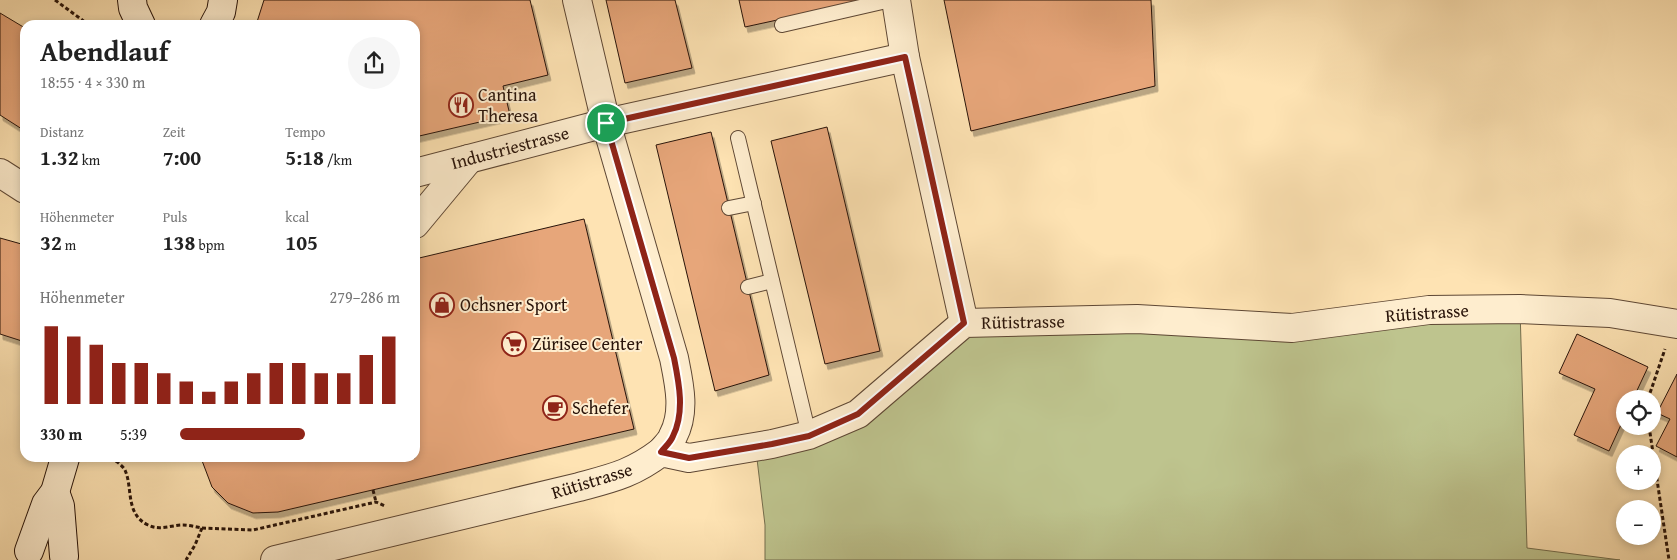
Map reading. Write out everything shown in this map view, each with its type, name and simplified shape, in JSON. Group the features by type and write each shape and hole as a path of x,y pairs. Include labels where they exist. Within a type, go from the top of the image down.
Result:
{"street":[{"path":"217,20 222,12 223,0"},
{"path":"577,0 606,123 674,358 680,389 680,418 673,437 661,452"},
{"path":"896,0 905,57 964,323"},
{"name":"Industriestrasse","path":"420,172 606,123 905,57"},
{"path":"420,218 469,159"},
{"path":"0,173 20,186"},
{"name":"Rütistrasse","path":"275,560 588,485 626,474 645,464 661,452 689,458 809,436 858,414 964,323 1137,319 1292,328 1428,310 1520,309 1610,313 1675,323"},
{"path":"21,556 46,504 55,492 64,462"},
{"path":"55,492 60,506 66,558"},
{"path":"21,556 41,550 53,551 66,558"}],"lane":[{"path":"782,25 892,0"},
{"path":"738,138 809,436"},
{"path":"729,208 754,203"},
{"path":"748,287 772,281"}],"path":[{"path":"56,0 82,20"},
{"path":"1651,390 1675,323"},
{"path":"1651,435 1669,560"},
{"path":"117,462 125,470 131,505 147,525 157,528 182,525 202,528 253,530 376,502 390,508"},
{"path":"373,490 376,502"},
{"path":"186,560 202,528"}],"green space":[{"path":"1520,309 1527,548 1620,560 765,560 765,525 757,459 809,435 964,323"}],"building":[{"path":"264,0 530,0 548,75 503,86 510,115 420,136 420,20 258,20"},
{"path":"606,0 675,0 692,68 625,83"},
{"path":"739,0 860,0 860,2 745,27"},
{"path":"944,0 1151,0 1155,86 971,131"},
{"path":"0,13 20,25 20,128 0,115"},
{"path":"827,127 880,351 825,364 771,141"},
{"path":"711,132 769,375 715,391 656,145"},
{"name":"Zürisee Center","path":"584,219 634,429 278,512 253,513 228,503 212,487 203,462 420,462 420,258"},
{"path":"0,238 20,244 20,340 0,334"},
{"path":"1577,334 1648,367 1637,390 1616,390 1616,435 1609,451 1574,435 1595,389 1559,373"},
{"path":"1677,374 1677,457 1661,449 1661,445 1657,445 1670,419 1661,415 1661,405"}],"place":[{"name":"Cantina Theresa","path":"461,105"},
{"name":"Ochsner Sport","path":"442,305"},
{"name":"Zürisee Center","path":"514,344"},
{"name":"Schefer","path":"555,408"}],"route":[{"path":"905,57 964,323 858,414 809,436 689,458 661,452 673,437 680,418 680,389 674,358 606,123 905,57"}]}
